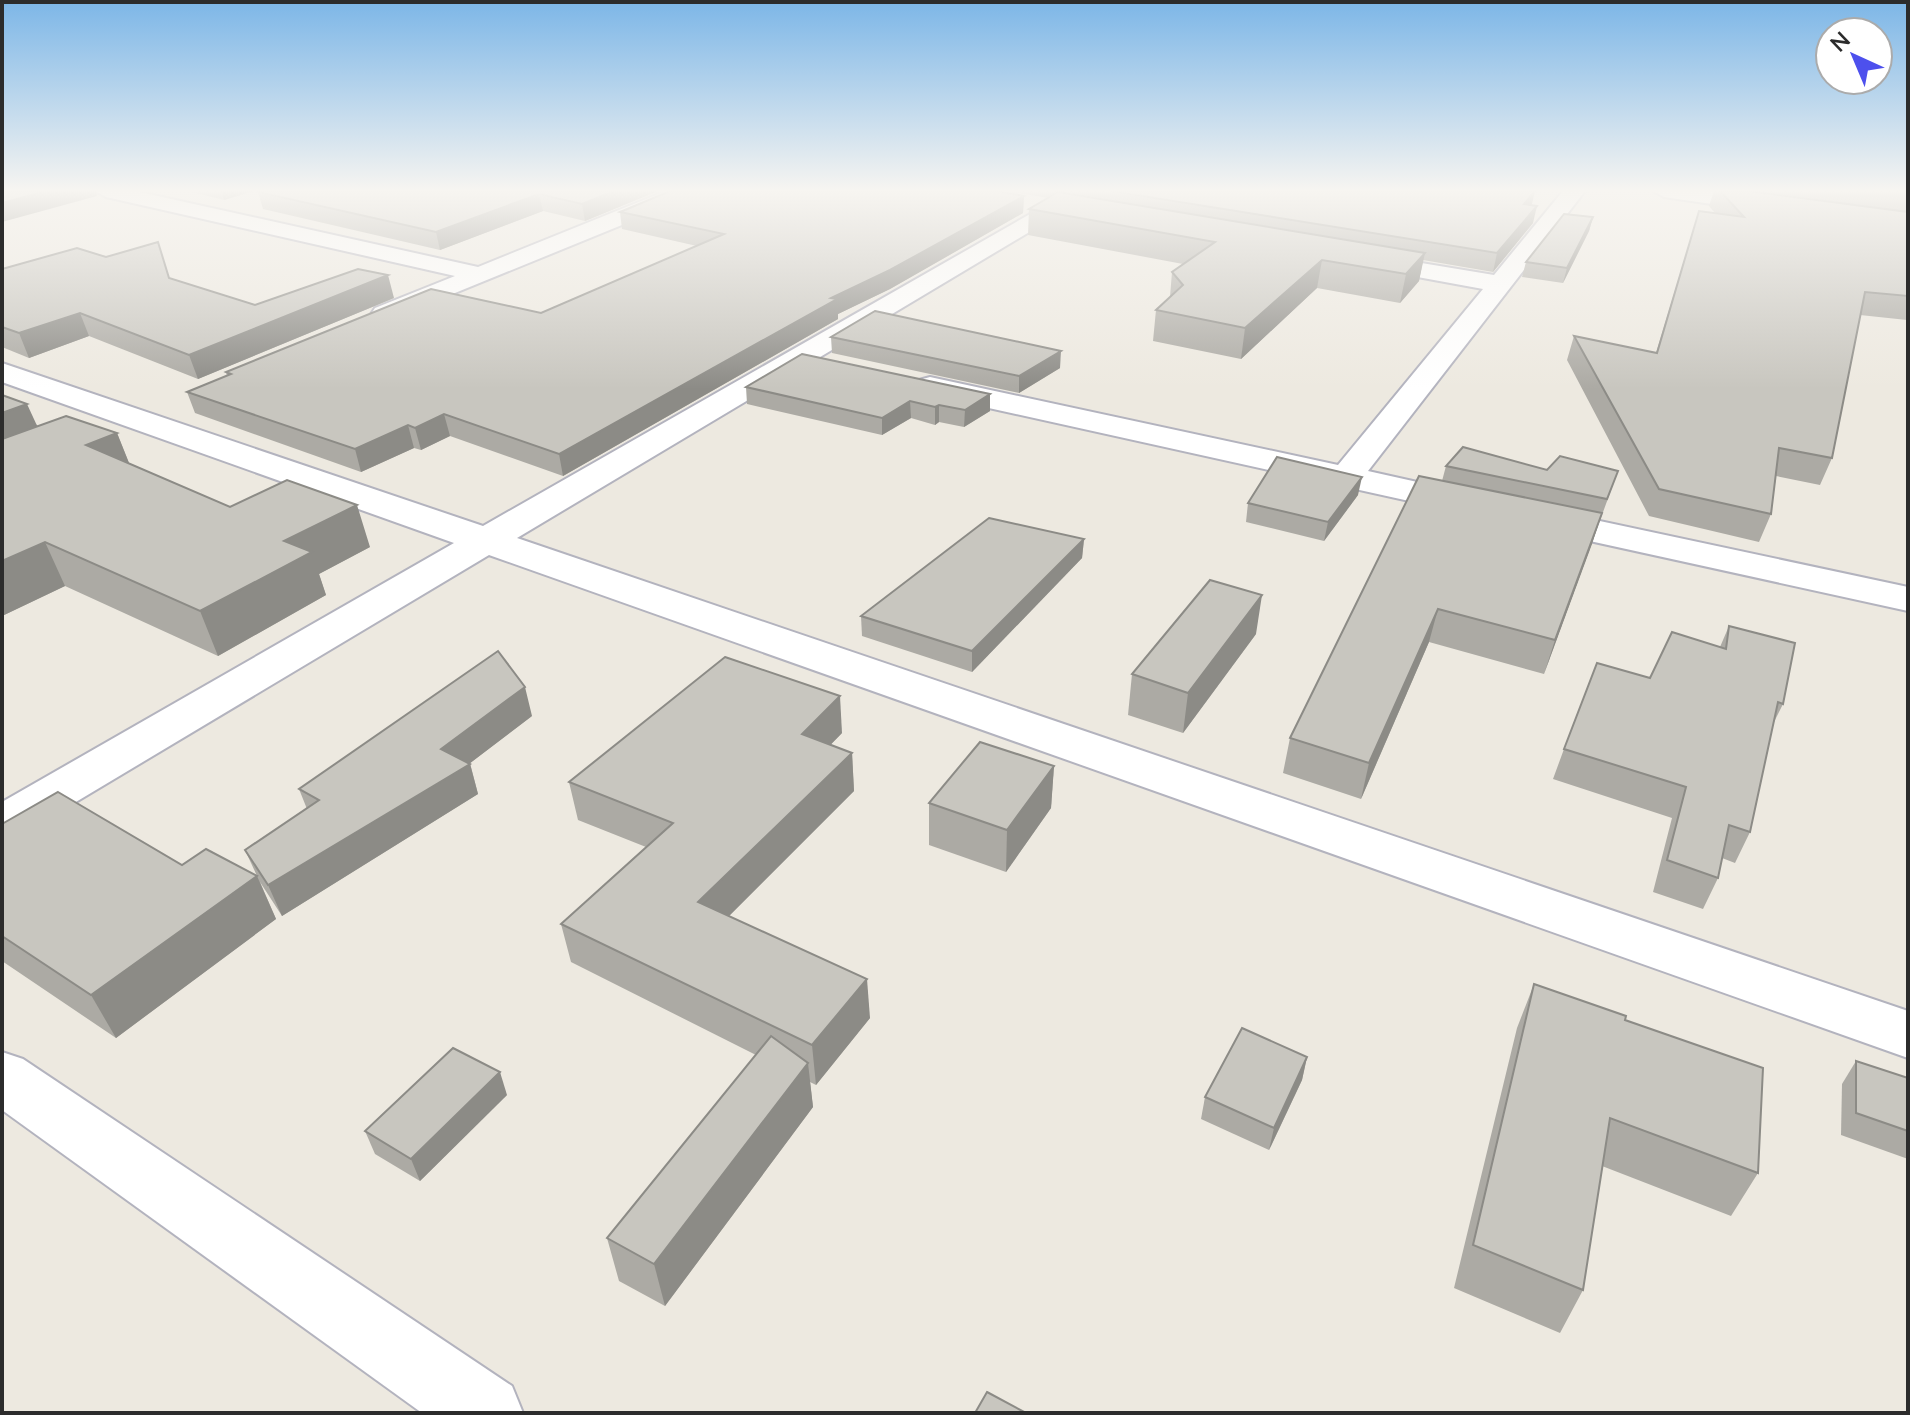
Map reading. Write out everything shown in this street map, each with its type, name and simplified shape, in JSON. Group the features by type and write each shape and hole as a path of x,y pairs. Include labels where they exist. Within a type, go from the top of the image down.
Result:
{"street":[{"path":"403,257 478,274"},
{"path":"365,322 520,257"},
{"path":"2,824 966,257"},
{"path":"1343,257 1500,284"},
{"path":"1346,477 1521,257"},
{"path":"798,357 844,367"},
{"path":"2,372 1908,1035"},
{"path":"905,381 1908,599"},
{"path":"98,436 182,401"},
{"path":"2,1077 485,1413"}],"building":[{"path":"45,257 163,257 169,278 255,305 358,269 388,275 189,355 80,313 19,333 2,327 2,269"},
{"path":"671,257 913,257 831,298 837,299 559,454 444,414 415,428 408,425 355,449 187,392 231,374 226,372 431,289 541,313"},
{"path":"1193,257 1421,257 1406,274 1322,260 1245,328 1156,310 1183,285 1172,272"},
{"path":"1530,257 1573,257 1567,268 1526,262"},
{"path":"1685,257 1908,257 1908,296 1865,292 1832,458 1779,448 1771,514 1659,489 1574,336 1657,353"},
{"path":"875,311 1061,351 1019,376 831,337"},
{"path":"802,354 990,394 965,410 910,401 882,418 746,387"},
{"path":"2,395 27,404 2,413"},
{"path":"66,416 117,433 86,445 230,507 287,480 357,505 284,541 312,552 200,611 45,542 2,561 2,439"},
{"path":"1463,447 1547,470 1560,456 1618,471 1607,499 1446,466"},
{"path":"1277,457 1362,477 1328,522 1248,503"},
{"path":"1419,476 1602,513 1555,640 1438,609 1369,763 1290,738"},
{"path":"989,518 1084,539 972,651 861,616"},
{"path":"1210,580 1262,595 1188,693 1132,674"},
{"path":"1729,626 1795,643 1783,704 1778,702 1750,832 1729,825 1718,878 1667,860 1686,787 1564,749 1597,663 1650,678 1672,632 1726,649"},
{"path":"498,651 525,687 441,749 470,764 268,885 245,850 319,800 299,789"},
{"path":"725,657 840,696 802,734 852,753 698,902 867,979 812,1045 561,924 673,823 569,782"},
{"path":"980,742 1054,766 1007,830 929,803"},
{"path":"58,792 182,865 206,849 257,876 91,995 2,936 2,824"},
{"path":"1534,984 1626,1016 1625,1020 1763,1068 1758,1173 1610,1118 1583,1290 1473,1245"},
{"path":"1242,1028 1307,1057 1274,1128 1205,1097"},
{"path":"771,1036 808,1063 654,1264 607,1238"},
{"path":"453,1048 500,1072 411,1159 365,1131"},
{"path":"1856,1061 1908,1078 1908,1131 1856,1113"},
{"path":"987,1392 1026,1413 975,1413"}]}
